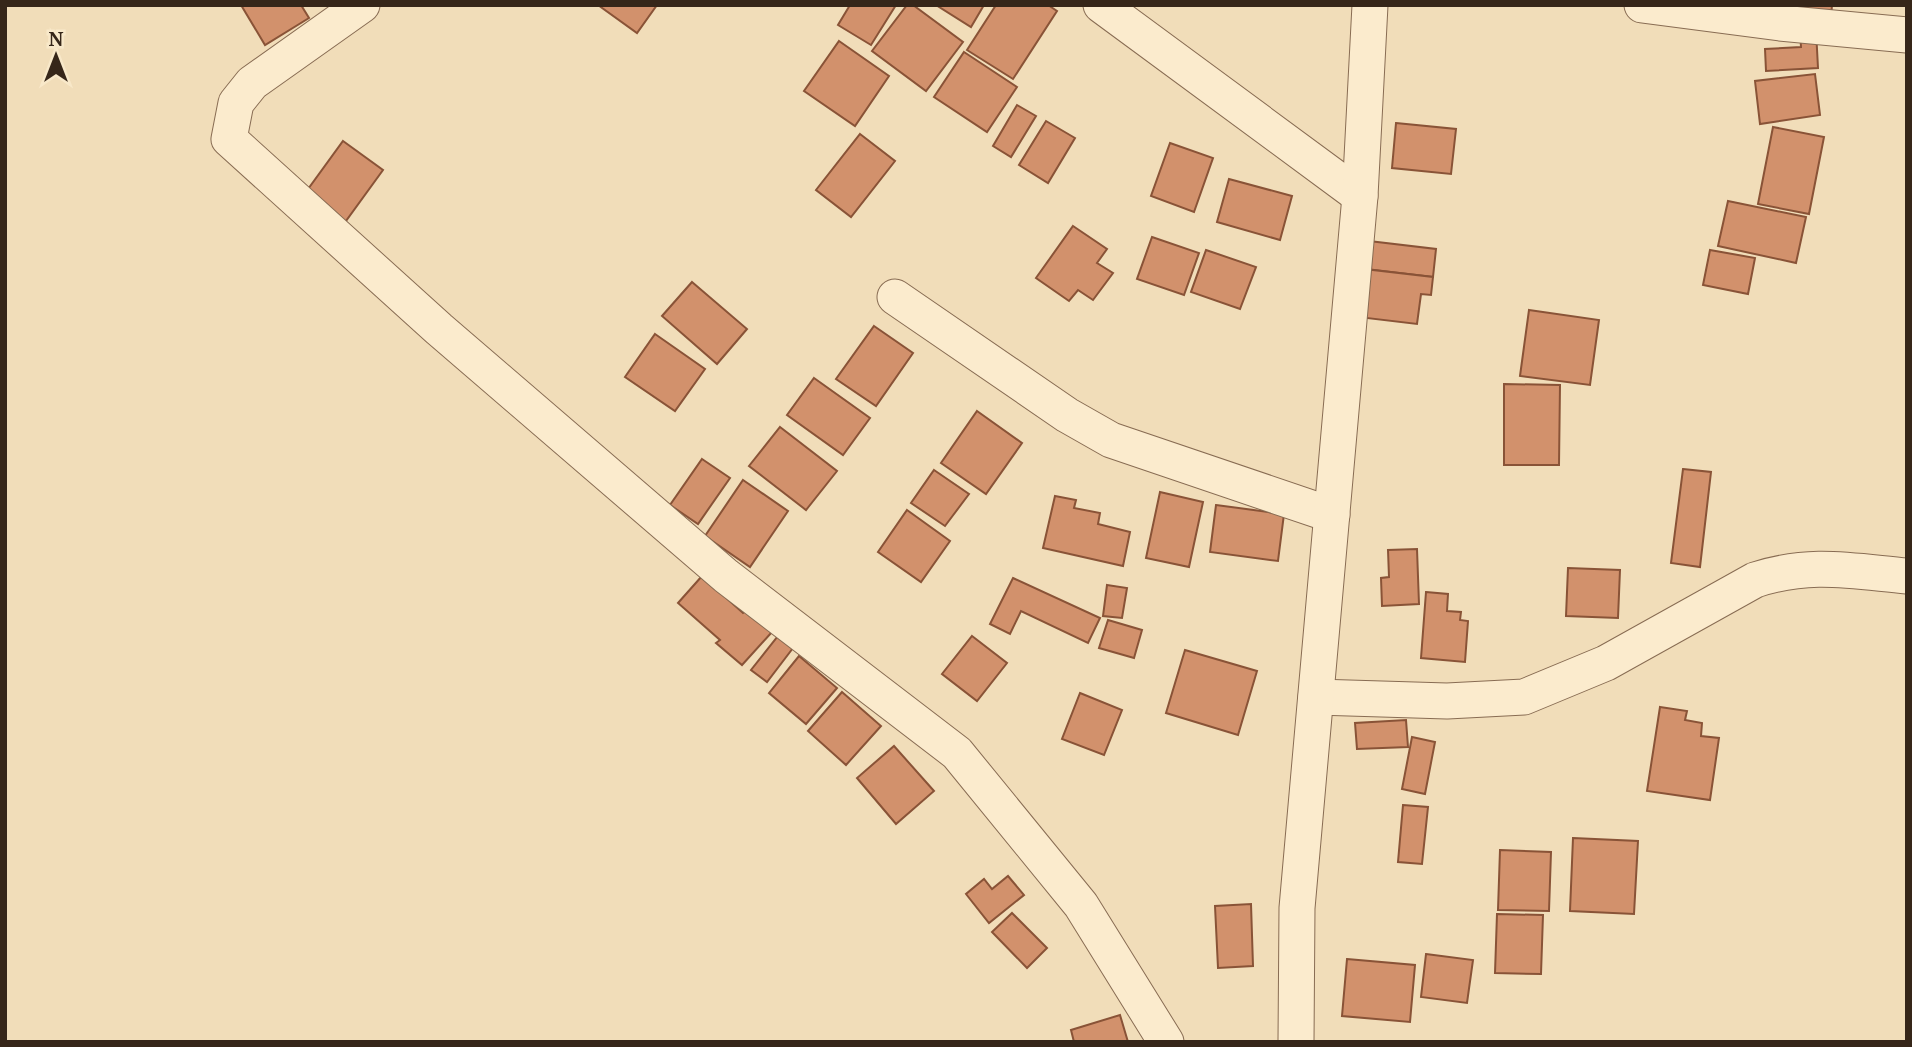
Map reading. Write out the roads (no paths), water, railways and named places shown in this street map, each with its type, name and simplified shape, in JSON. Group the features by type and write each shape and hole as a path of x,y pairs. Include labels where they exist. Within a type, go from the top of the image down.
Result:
{"street":[{"path":"362,5 252,83 236,103 229,139 439,329 726,576 957,753 1081,905 1166,1042"},
{"path":"1101,5 1360,196"},
{"path":"1296,1042 1297,908 1360,196 1370,5"},
{"path":"1642,5 1780,23 1907,35"},
{"path":"895,297 1067,415 1111,440 1332,514"},
{"path":"1316,697 1447,701 1524,697 1606,663 1755,580 1780,572 1818,568 1907,576"}]}
